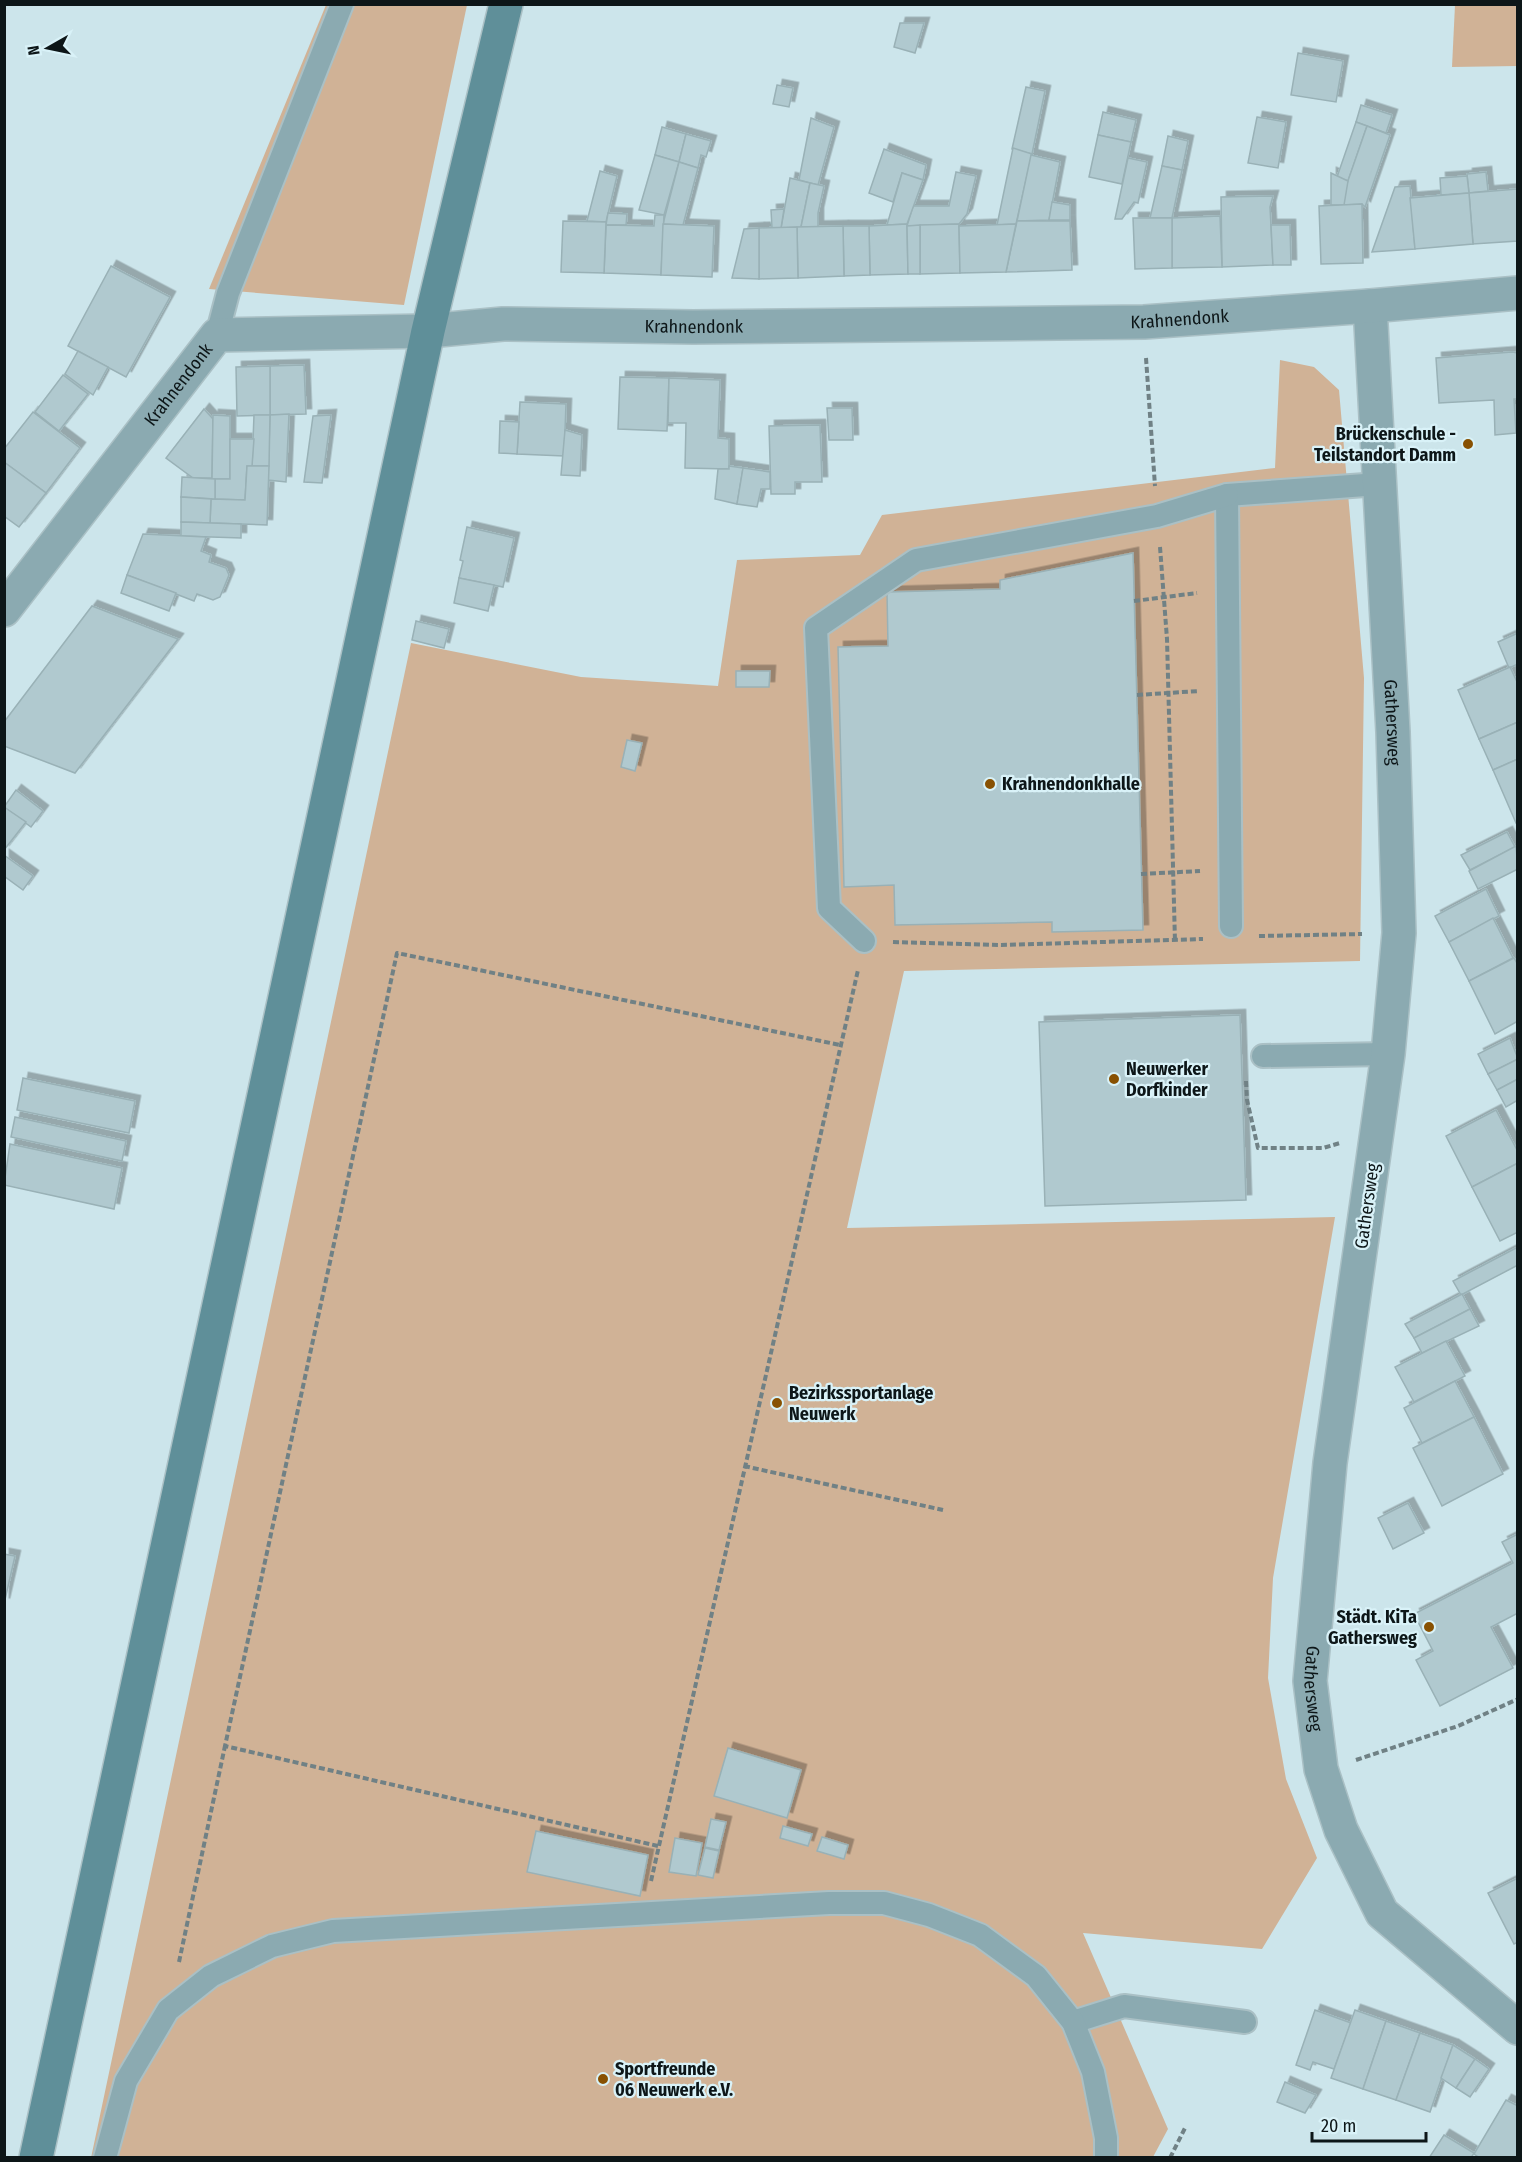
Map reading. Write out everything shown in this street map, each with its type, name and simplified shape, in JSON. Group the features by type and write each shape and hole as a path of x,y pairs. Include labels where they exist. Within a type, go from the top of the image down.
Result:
{"main road":[{"path":"36,2157 428,331 506,4"}],"street":[{"name":"Krahnendonk","path":"4,610 217,335 428,331 503,324 693,327 1144,322 1518,293"},
{"name":"Gathersweg","path":"1370,306 1393,732 1399,933 1389,1054 1330,1464 1310,1681 1321,1769 1341,1830 1382,1912 1518,2028"}],"lane":[{"path":"217,335 228,293 342,4"},
{"path":"864,941 829,908 816,628 916,560 1157,516 1227,495 1379,484"},
{"path":"1227,495 1231,926"},
{"path":"1263,1056 1389,1054"},
{"path":"105,2157 126,2081 168,2010 211,1976 272,1946 333,1930 829,1903 884,1903 929,1915 980,1935 1036,1976 1073,2022 1093,2072 1106,2138 1106,2157"},
{"path":"1073,2022 1124,2006 1245,2022"}],"path":[{"path":"1144,322 1169,693 1175,942"},
{"path":"1134,601 1228,590"},
{"path":"1137,695 1229,689"},
{"path":"1141,874 1230,870"},
{"path":"1253,936 1399,933"},
{"path":"225,1746 658,1846 864,941 1001,945 1175,942 1209,939"},
{"path":"168,2010 397,952 840,1045"},
{"path":"1263,1056 1246,1058 1247,1100 1258,1148 1323,1148 1377,1131"},
{"path":"744,1466 943,1510"},
{"path":"1321,1769 1458,1726 1518,1699"},
{"path":"1170,2157 1185,2128"}],"shaded area":[{"path":"326,5 467,5 404,305 209,289"},
{"path":"1455,5 1517,5 1517,66 1452,67"},
{"name":"Bezirkssportanlage Neuwerk","path":"1280,360 1314,367 1339,390 1364,678 1360,961 904,971 847,1228 1335,1217 1273,1578 1268,1678 1286,1779 1317,1858 1262,1949 1083,1933 1168,2129 1153,2157 91,2158 411,643 581,677 718,686 737,560 860,555 882,515 1275,468"}],"building":[{"path":"900,23 924,23 915,53 894,47"},
{"path":"1298,53 1343,61 1336,102 1291,95"},
{"path":"777,85 793,88 789,107 773,104"},
{"path":"1026,87 1045,91 1032,154 1012,149"},
{"path":"1361,105 1392,115 1386,133 1356,122"},
{"path":"1103,112 1136,120 1131,142 1098,135"},
{"path":"1257,117 1286,122 1278,168 1248,163"},
{"path":"811,118 834,127 818,185 799,180"},
{"path":"1356,122 1367,126 1348,181 1337,177"},
{"path":"1367,126 1390,135 1365,207 1362,204 1344,205 1343,195"},
{"path":"662,127 686,134 679,162 655,155"},
{"path":"686,134 711,141 706,157 701,155 698,168 679,162"},
{"path":"1098,135 1131,142 1122,184 1089,177"},
{"path":"1168,136 1188,141 1182,170 1162,166"},
{"path":"1013,148 1032,154 1016,224 997,225"},
{"path":"884,149 926,165 923,180 902,173 893,202 869,193"},
{"path":"655,155 679,162 664,215 639,210"},
{"path":"1031,155 1060,162 1049,220 1017,221"},
{"path":"1128,158 1147,162 1138,203 1134,202 1122,219 1115,219"},
{"path":"679,162 698,168 683,225 663,224"},
{"path":"1162,166 1182,170 1172,218 1150,218"},
{"path":"600,171 617,176 606,222 587,221"},
{"path":"956,172 976,176 967,214 959,224 907,226 913,206 949,206"},
{"path":"1486,172 1488,191 1469,193 1467,174"},
{"path":"902,173 923,180 907,224 887,225"},
{"path":"1331,173 1348,181 1344,205 1331,205"},
{"path":"1467,176 1469,193 1441,195 1440,178"},
{"path":"790,178 810,183 801,227 781,228"},
{"path":"810,183 824,186 818,213 818,227 801,227"},
{"path":"1410,186 1415,249 1372,252 1395,187"},
{"path":"1517,189 1518,241 1473,244 1469,193"},
{"path":"1469,193 1473,244 1415,249 1410,198"},
{"path":"1273,196 1270,207 1273,265 1222,267 1221,197"},
{"path":"1052,202 1070,205 1070,220 1049,220"},
{"path":"1362,204 1363,263 1321,264 1319,206"},
{"path":"784,209 781,228 772,228 771,210"},
{"path":"608,213 627,214 626,225 606,225"},
{"path":"655,215 664,215 661,275 604,273 606,225 654,226"},
{"path":"1220,216 1222,267 1172,268 1172,218"},
{"path":"1133,218 1172,218 1172,268 1135,269"},
{"path":"563,221 606,222 604,273 561,272"},
{"path":"1017,221 1070,221 1072,270 1006,272"},
{"path":"663,224 714,226 712,277 661,275"},
{"path":"907,224 908,274 870,275 869,226"},
{"path":"959,224 960,273 920,274 920,225"},
{"path":"1016,224 1006,272 960,273 959,226"},
{"path":"920,225 920,274 908,274 907,226"},
{"path":"1271,225 1290,225 1291,265 1273,265"},
{"path":"843,226 869,226 870,275 844,276"},
{"path":"843,226 844,276 798,278 797,227"},
{"path":"797,227 798,278 759,279 759,228"},
{"path":"759,228 759,279 732,278 744,229"},
{"path":"111,266 170,297 126,377 68,346"},
{"path":"78,351 108,367 93,395 65,374"},
{"path":"1518,353 1518,399 1514,399 1516,433 1495,435 1494,400 1439,403 1436,358"},
{"path":"304,365 306,414 270,415 270,366"},
{"path":"270,366 270,415 237,416 236,367"},
{"path":"63,375 88,394 59,431 35,412"},
{"path":"620,377 669,378 667,431 618,429"},
{"path":"669,378 720,380 718,438 729,439 729,469 685,468 686,423 668,423"},
{"path":"520,402 566,404 564,456 517,454"},
{"path":"827,408 852,408 853,440 829,440"},
{"path":"204,409 213,419 212,478 193,478 166,458"},
{"path":"33,412 80,448 46,493 4,462 4,449"},
{"path":"289,414 286,482 268,480 270,415"},
{"path":"213,415 230,416 230,479 212,479"},
{"path":"254,415 270,415 269,466 252,466"},
{"path":"331,415 322,483 304,482 313,416"},
{"path":"500,421 519,422 517,454 499,453"},
{"path":"820,425 822,482 795,482 795,494 771,494 769,426"},
{"path":"565,430 582,435 580,476 561,475"},
{"path":"230,439 254,439 252,466 247,466 245,500 215,499 215,479 230,479"},
{"path":"4,462 46,493 19,527 4,516"},
{"path":"247,466 269,466 267,525 210,523 211,499 245,500"},
{"path":"729,466 743,468 737,504 715,499 718,469 729,469"},
{"path":"743,468 770,472 770,489 761,489 757,507 737,504"},
{"path":"182,477 215,479 215,499 181,497"},
{"path":"181,497 211,499 210,523 181,522"},
{"path":"181,522 241,524 241,538 181,536"},
{"path":"467,527 514,538 503,587 459,578 463,561 460,560"},
{"path":"143,534 206,537 201,551 211,555 209,562 226,568 229,575 220,597 213,600 197,594 194,601 127,575"},
{"name":"Krahnendonkhalle","path":"1133,553 1143,930 1052,932 1052,922 895,925 894,885 844,887 838,647 888,646 887,592 1000,589 1000,580"},
{"path":"127,575 176,593 169,611 121,593"},
{"path":"459,578 494,585 488,611 454,603"},
{"path":"92,606 178,639 75,773 4,746 4,722"},
{"path":"416,621 449,629 444,648 412,640"},
{"path":"1518,633 1518,664 1509,668 1498,642"},
{"path":"1510,667 1518,684 1518,722 1479,739 1458,690"},
{"path":"736,671 770,671 769,687 736,687"},
{"path":"1518,722 1518,759 1493,770 1479,739"},
{"path":"627,740 642,743 635,771 621,767"},
{"path":"1518,759 1518,822 1516,823 1493,770"},
{"path":"16,790 43,811 31,827 4,807"},
{"path":"4,807 26,822 4,850"},
{"path":"1507,832 1515,847 1470,870 1461,855"},
{"path":"1516,846 1518,869 1478,889 1469,871"},
{"path":"4,855 33,876 23,890 4,876"},
{"path":"1486,889 1499,916 1449,942 1435,916"},
{"path":"1493,918 1513,958 1469,981 1449,942"},
{"path":"1514,958 1518,965 1518,1021 1495,1034 1469,981"},
{"path":"1240,1015 1246,1200 1045,1206 1039,1022"},
{"path":"1510,1038 1518,1059 1488,1074 1478,1054"},
{"path":"1518,1059 1518,1079 1497,1090 1488,1074"},
{"path":"23,1078 135,1101 129,1133 17,1110"},
{"path":"1518,1079 1518,1100 1506,1107 1497,1090"},
{"path":"1496,1110 1518,1152 1518,1163 1472,1187 1446,1136"},
{"path":"15,1117 126,1141 122,1161 11,1137"},
{"path":"10,1144 122,1168 114,1209 4,1185"},
{"path":"1518,1163 1518,1232 1500,1241 1472,1187"},
{"path":"1518,1247 1518,1265 1461,1295 1453,1281"},
{"path":"1462,1294 1470,1309 1414,1338 1405,1324"},
{"path":"1470,1309 1479,1326 1422,1353 1414,1338"},
{"path":"1446,1341 1465,1376 1414,1402 1395,1367"},
{"path":"1455,1381 1474,1417 1422,1443 1404,1408"},
{"path":"1474,1417 1503,1474 1442,1506 1413,1448"},
{"path":"1408,1503 1424,1533 1393,1549 1378,1518"},
{"path":"1518,1534 1518,1613 1491,1627 1513,1668 1440,1706 1416,1660 1433,1651 1414,1614 1513,1563 1502,1542"},
{"path":"4,1554 15,1556 4,1604"},
{"path":"728,1748 801,1770 787,1818 714,1796"},
{"path":"711,1819 726,1822 719,1850 705,1847"},
{"path":"783,1826 812,1834 808,1846 780,1838"},
{"path":"536,1831 648,1855 640,1896 527,1872"},
{"path":"822,1837 848,1845 844,1859 817,1851"},
{"path":"675,1838 702,1843 696,1876 669,1872"},
{"path":"705,1848 719,1851 713,1878 698,1875"},
{"path":"1518,1878 1518,1942 1514,1944 1488,1893"},
{"path":"1315,2010 1351,2023 1334,2069 1313,2062 1310,2070 1296,2065"},
{"path":"1355,2010 1386,2021 1363,2089 1331,2078"},
{"path":"1386,2021 1420,2033 1396,2100 1363,2089"},
{"path":"1420,2033 1453,2045 1430,2112 1396,2100"},
{"path":"1453,2045 1475,2059 1456,2088 1441,2078"},
{"path":"1475,2059 1489,2069 1470,2097 1456,2088"},
{"path":"1285,2082 1316,2095 1305,2113 1277,2102"},
{"path":"1506,2100 1518,2106 1518,2158 1480,2158 1474,2154"},
{"path":"1444,2135 1474,2153 1471,2158 1429,2158"}],"place":[{"name":"Brückenschule - Teilstandort Damm","path":"1468,444"},
{"name":"Krahnendonkhalle","path":"990,784"},
{"name":"Neuwerker Dorfkinder","path":"1114,1079"},
{"name":"Bezirkssportanlage Neuwerk","path":"777,1403"},
{"name":"Städt. KiTa Gathersweg","path":"1429,1627"},
{"name":"Sportfreunde 06 Neuwerk e.V.","path":"603,2079"}]}
